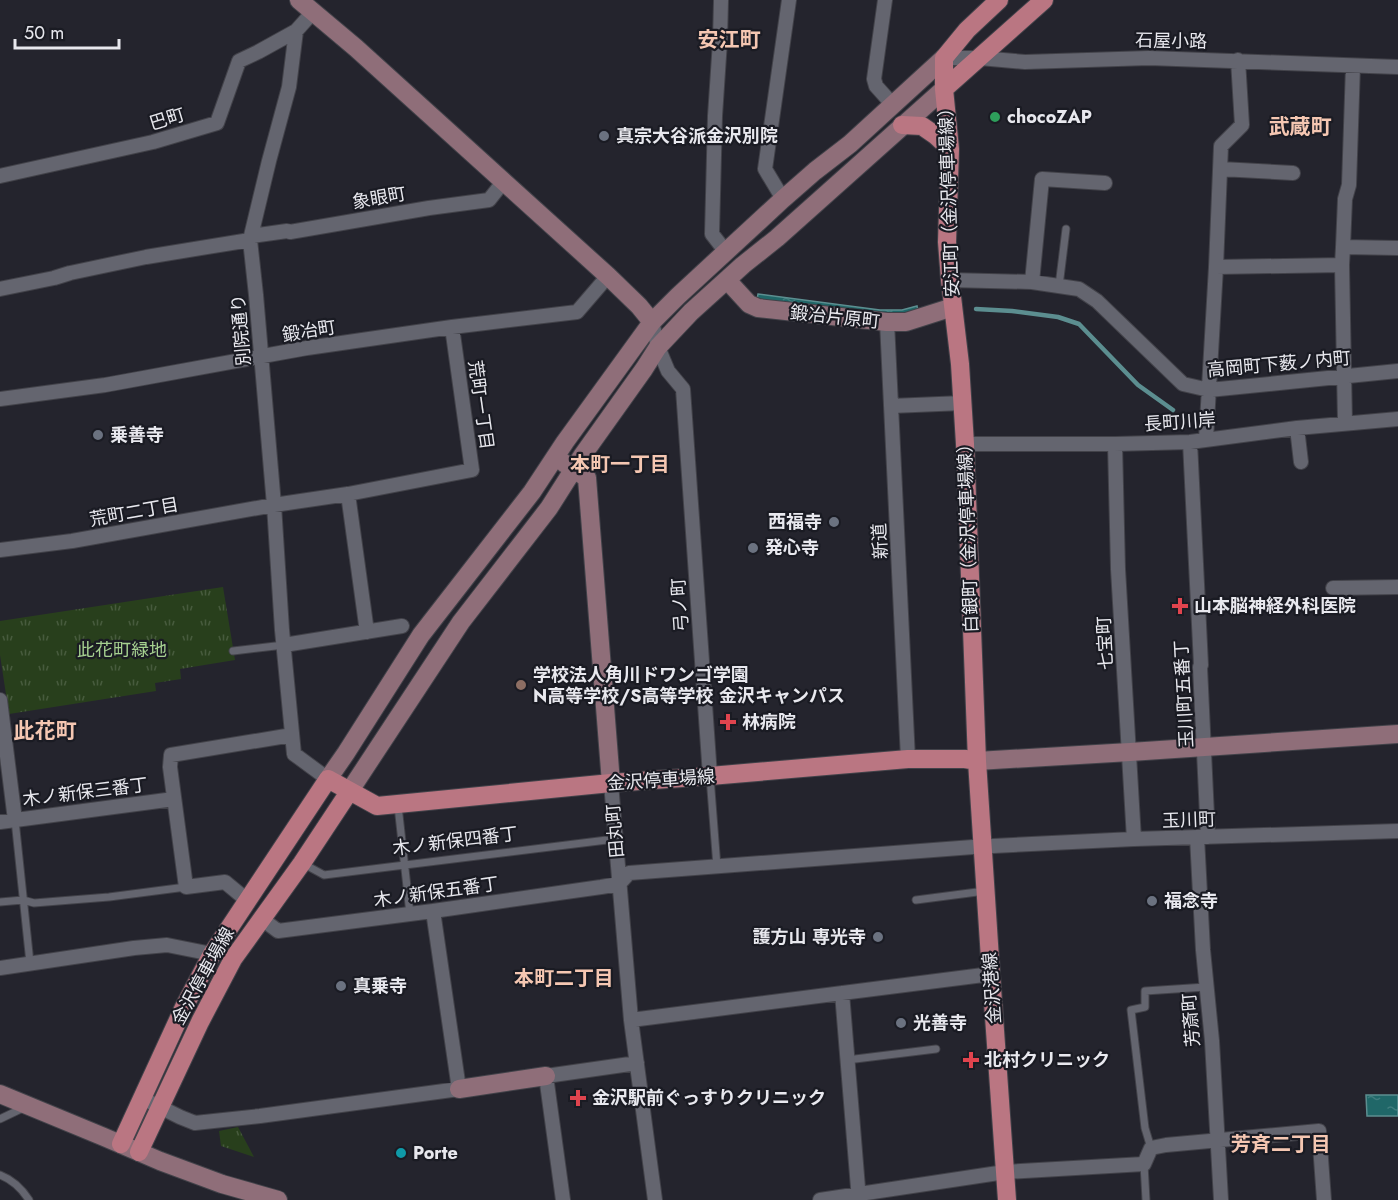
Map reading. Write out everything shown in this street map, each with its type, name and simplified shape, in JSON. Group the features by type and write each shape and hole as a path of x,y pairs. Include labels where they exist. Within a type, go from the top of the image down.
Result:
{"main road":[{"path":"944,58 967,30 999,0"},
{"name":"安江町（金沢停車場線）","path":"944,89 1044,0"},
{"name":"安江町（金沢停車場線）","path":"944,58 944,89 950,149 947,242 953,307"},
{"path":"902,125 922,126 950,149"},
{"name":"白銀町（金沢停車場線）","path":"953,307 963,403 982,847"},
{"name":"金沢停車場線","path":"121,1144 184,1007 212,954 328,779 376,806 611,783 908,759 977,761"},
{"name":"金沢停車場線","path":"139,1152 233,959 302,863 349,792"},
{"name":"金沢港線","path":"982,847 1007,1200"}],"street":[{"path":"721,0 712,234 726,252"},
{"path":"783,199 765,169 789,0"},
{"path":"885,0 873,79 876,86 893,105"},
{"path":"296,31 306,6 504,181 608,276 652,322"},
{"name":"巴町","path":"0,176 153,142 217,123 239,61 296,31"},
{"name":"別院通り","path":"284,645 251,238 289,87 296,31"},
{"path":"402,626 284,645 294,754 328,779 421,635 532,492 652,322 783,199 850,144 944,58"},
{"name":"石屋小路","path":"944,58 1025,62 1149,58 1398,67"},
{"path":"1206,439 1221,146 1242,125 1238,60"},
{"path":"1345,423 1342,266 1345,199 1349,185 1353,66"},
{"path":"349,792 461,622 549,508 658,347 743,265 777,238 944,89"},
{"path":"1221,169 1293,173"},
{"path":"1032,282 1042,178 1105,183"},
{"name":"象眼町","path":"0,289 146,257 287,231 489,200 504,181"},
{"path":"1343,248 1398,248"},
{"path":"1216,267 1342,266"},
{"name":"鍛冶町","path":"0,399 105,385 307,348 577,312 608,276"},
{"name":"鍛冶片原町","path":"727,280 749,304 758,308 906,322 953,307"},
{"name":"高岡町下薮ノ内町","path":"950,280 1032,282 1079,289 1097,301 1183,384 1209,390 1398,371"},
{"name":"弓ノ町","path":"652,322 658,347 668,371 683,389 710,776"},
{"name":"新道","path":"887,322 908,759"},
{"name":"荒町一丁目","path":"348,494 472,470 452,327"},
{"path":"891,406 963,403"},
{"name":"長町川岸","path":"965,444 1190,442 1297,428 1398,419"},
{"path":"1297,428 1301,462"},
{"name":"玉川町五番丁","path":"1190,442 1205,747 1202,837"},
{"name":"七宝町","path":"1115,444 1118,569 1134,839"},
{"path":"554,458 574,469"},
{"name":"田丸町","path":"574,469 587,478 631,1020 655,1200"},
{"path":"348,494 367,632"},
{"name":"荒町二丁目","path":"0,550 72,541 348,494"},
{"path":"1333,588 1398,587"},
{"path":"0,700 15,820"},
{"path":"977,761 1398,734"},
{"path":"248,901 225,882 186,887 170,767 171,755 292,735"},
{"name":"木ノ新保三番丁","path":"0,822 174,799"},
{"name":"玉川町","path":"717,867 982,847 1134,839 1398,831"},
{"name":"芳斎町","path":"1202,837 1206,987 1212,1041 1221,1200"},
{"name":"木ノ新保五番丁","path":"262,918 278,931 619,884 629,873 717,867"},
{"path":"434,911 459,1089"},
{"path":"0,968 167,945 212,954"},
{"path":"631,1020 990,974"},
{"path":"842,993 858,1197"},
{"path":"143,1098 195,1123 459,1089 637,1063"},
{"path":"546,1076 563,1200"},
{"path":"0,1094 160,1161 222,1184 278,1200"},
{"path":"820,1200 858,1197 1005,1172 1144,1164 1151,1148 1166,1145 1318,1131 1324,1200"}],"lane":[{"path":"1059,286 1066,229"},
{"path":"233,651 284,645"},
{"name":"弓ノ町","path":"710,776 717,867"},
{"path":"397,804 410,914"},
{"path":"15,820 30,963"},
{"name":"木ノ新保四番丁","path":"302,863 324,875 615,840"},
{"path":"0,902 24,900 34,903 109,897 186,887"},
{"path":"916,900 985,891"},
{"path":"1151,1148 1145,1128 1131,1010 1145,1007 1145,991 1206,987"},
{"path":"847,1060 936,1050"},
{"path":"0,1119 28,1106"},
{"path":"1144,1164 1146,1200"},
{"path":"0,1175 22,1189 29,1200"}],"green space":[{"name":"此花町緑地","path":"223,587 235,660 180,669 181,679 155,683 156,691 9,714 0,655 0,621"},
{"path":"238,1127 254,1157 221,1146 219,1131"}],"water":[{"path":"758,294 880,310 902,310 917,306 918,311 903,315 757,300"},
{"path":"1366,1095 1398,1095 1398,1116 1367,1116"}],"waterway":[{"path":"976,309 1058,317 1079,324 1138,385 1173,410"}],"place":[{"name":"chocoZAP","path":"995,117"},
{"name":"真宗大谷派金沢別院","path":"604,136"},
{"name":"乗善寺","path":"98,435"},
{"name":"西福寺","path":"834,522"},
{"name":"発心寺","path":"753,548"},
{"name":"山本脳神経外科医院","path":"1180,606"},
{"name":"学校法人角川ドワンゴ学園 N高等学校/S高等学校 金沢キャンパス","path":"521,685"},
{"name":"林病院","path":"728,722"},
{"name":"福念寺","path":"1152,901"},
{"name":"護方山 専光寺","path":"878,937"},
{"name":"真乗寺","path":"341,986"},
{"name":"光善寺","path":"901,1023"},
{"name":"北村クリニック","path":"971,1060"},
{"name":"金沢駅前ぐっすりクリニック","path":"578,1098"},
{"name":"Porte","path":"401,1153"}],"district":[{"name":"安江町","path":"729,40"},
{"name":"武蔵町","path":"1300,127"},
{"name":"本町一丁目","path":"620,464"},
{"name":"此花町","path":"45,731"},
{"name":"本町二丁目","path":"564,978"},
{"name":"芳斉二丁目","path":"1281,1144"}]}
